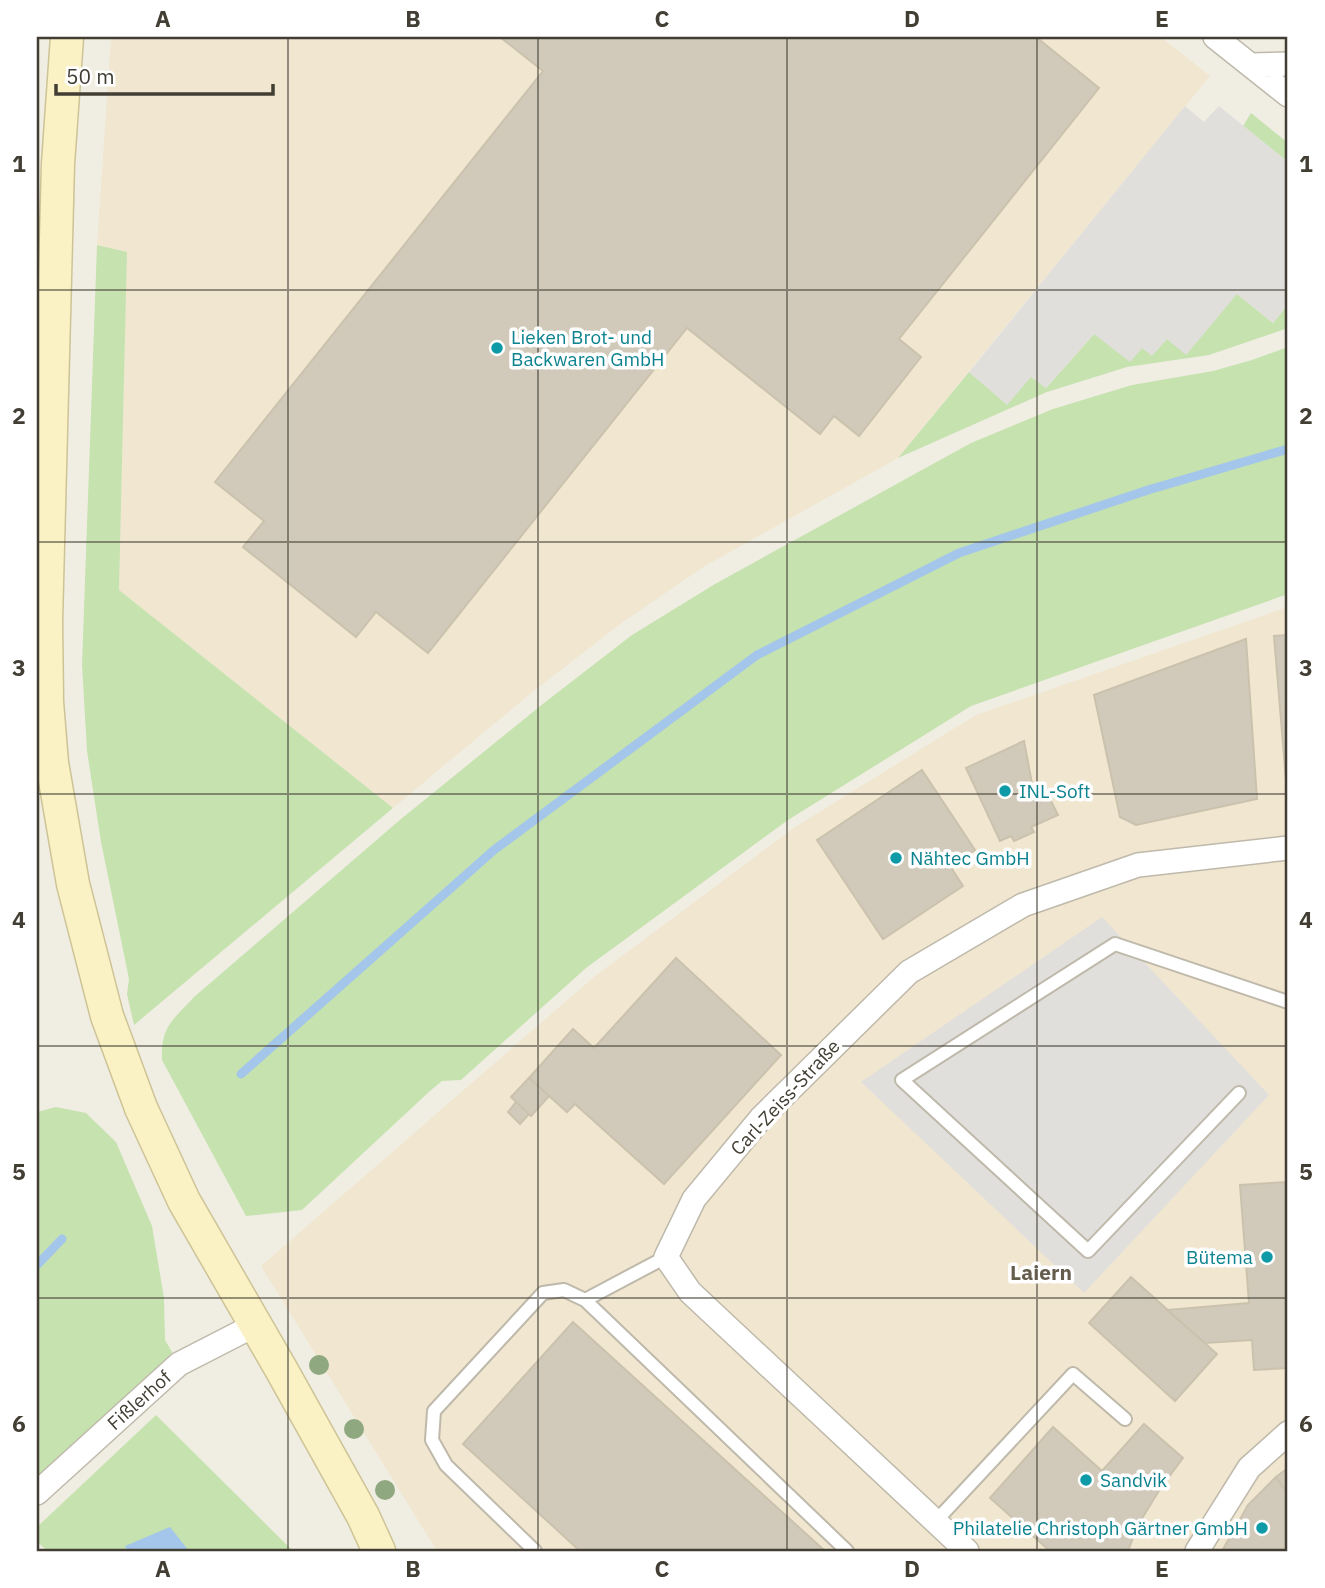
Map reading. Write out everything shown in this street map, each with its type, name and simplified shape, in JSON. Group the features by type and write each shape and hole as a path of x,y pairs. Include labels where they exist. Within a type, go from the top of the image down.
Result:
{"main road":[{"path":"67,37 58,164 47,494 47,688 52,763 73,884 114,1035 141,1108 184,1201 363,1516 379,1551"}],"street":[{"path":"1215,37 1288,95"},
{"path":"1251,65 1288,64"},
{"name":"Carl-Zeiss-Straße","path":"666,1257 694,1199 761,1118 908,972 1023,905 1138,865 1288,855"},
{"path":"666,1257 690,1292 967,1551"},
{"name":"Fißlerhof","path":"37,1493 179,1364 255,1325"},
{"path":"1197,1551 1250,1468 1288,1433"}],"lane":[{"path":"1239,1093 1088,1251 902,1080 1115,944 1288,1002"},
{"path":"585,1300 666,1257"},
{"path":"535,1551 446,1465 432,1440 435,1411 543,1293 564,1290 585,1300 847,1551"},
{"path":"935,1521 1073,1374 1125,1419"}],"shaded area":[{"path":"111,37 1161,37 1210,76 898,458 705,566 623,622 535,690 393,808 119,590 127,252 97,245"},
{"path":"1185,106 1204,122 1219,106 1288,162 1288,304 1273,323 1237,294 1186,355 1167,339 1152,356 1142,348 1130,362 1094,334 1046,388 1031,377 1007,405 969,372"},
{"path":"1288,607 1288,1551 437,1551 261,1266 595,976 795,827 976,715"},
{"path":"1102,917 1269,1095 1084,1293 861,1082"}],"green space":[{"path":"1251,113 1288,143 1288,162 1243,126"},
{"path":"97,245 127,252 119,590 393,808 134,1025 127,994 129,979 101,842 87,751 82,665"},
{"path":"1237,294 1273,323 1288,304 1288,328 1209,355 1127,367 1047,392 898,458 969,372 1007,404 1031,376 1046,388 1094,334 1142,347 1152,355 1167,338"},
{"path":"1288,347 1288,594 971,706 788,820 586,968 461,1080 442,1081 430,1091 302,1210 246,1216 162,1060 166,1031 194,997 401,819 632,635 715,584 971,443 1053,409 1132,385 1213,371"},
{"path":"56,1107 86,1113 116,1142 152,1226 164,1298 165,1340 179,1364 37,1493 37,1112"},
{"path":"156,1415 293,1551 48,1551 37,1542 37,1527"}],"water":[{"path":"170,1527 189,1551 127,1551 125,1546"}],"building":[{"name":"Lieken Brot- und Backwaren GmbH","path":"500,37 1036,37 1099,88 899,339 921,357 859,436 834,416 820,434 687,328 428,653 376,612 356,637 243,547 264,521 215,482 543,71"},
{"path":"1288,635 1288,804 1274,636"},
{"path":"1246,639 1257,799 1136,825 1120,817 1094,695"},
{"name":"INL-Soft","path":"1024,741 1034,794 1045,789 1058,815 1031,827 1034,832 1014,841 1011,836 1000,841 966,768"},
{"name":"Nähtec GmbH","path":"922,770 975,850 950,866 963,886 883,939 817,840"},
{"path":"676,958 781,1055 664,1184 575,1104 567,1112 529,1078 573,1029 594,1048"},
{"path":"529,1078 549,1096 531,1116 511,1097"},
{"path":"516,1102 529,1114 520,1124 508,1112"},
{"name":"Bütema","path":"1286,1182 1288,1368 1254,1370 1252,1340 1205,1343 1167,1310 1249,1303 1240,1185"},
{"path":"1131,1277 1217,1354 1175,1401 1089,1323"},
{"path":"573,1322 825,1551 580,1551 463,1444"},
{"name":"Sandvik","path":"1144,1424 1183,1458 1138,1525 1128,1551 1050,1551 990,1498 1053,1427 1102,1471"},
{"name":"Philatelie Christoph Gärtner GmbH","path":"1288,1468 1288,1494 1276,1477"},
{"name":"Philatelie Christoph Gärtner GmbH","path":"1276,1477 1288,1494 1288,1551 1222,1551 1248,1505"}],"waterway":[{"path":"241,1074 494,850 757,655 959,553 1148,490 1288,449"},
{"path":"37,1265 62,1239"}],"place":[{"name":"Lieken Brot- und Backwaren GmbH","path":"497,348"},
{"name":"INL-Soft","path":"1005,791"},
{"name":"Nähtec GmbH","path":"896,858"},
{"name":"Bütema","path":"1267,1257"},
{"name":"Sandvik","path":"1086,1480"},
{"name":"Philatelie Christoph Gärtner GmbH","path":"1262,1528"}],"district":[{"name":"Laiern","path":"1041,1273"}]}
